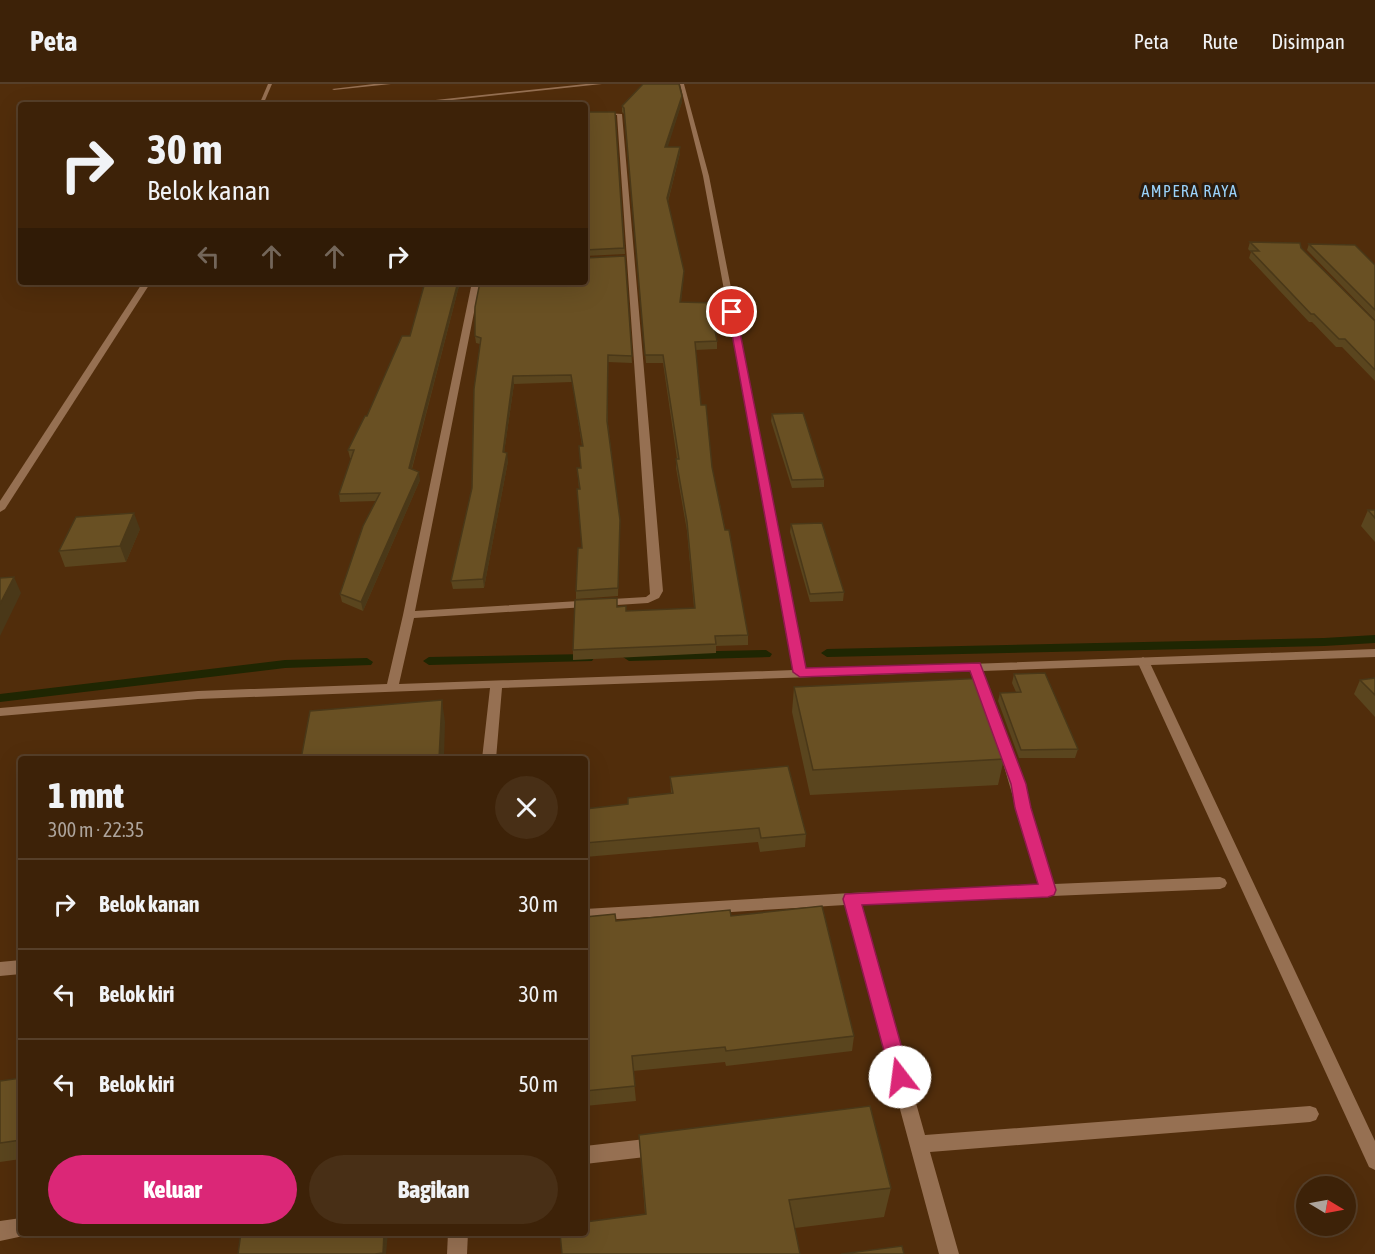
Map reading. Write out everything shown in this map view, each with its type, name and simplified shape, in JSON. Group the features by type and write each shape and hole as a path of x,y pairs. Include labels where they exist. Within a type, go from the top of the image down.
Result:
{"street":[{"path":"262,102 270,84"},
{"path":"334,89 389,84"},
{"path":"421,102 600,84"},
{"path":"682,84 706,176 800,672"},
{"path":"409,615 648,600 655,596 657,591 619,114 588,113"},
{"path":"620,258 631,258"},
{"path":"0,509 145,285"},
{"path":"392,688 409,615 475,285"},
{"path":"0,712 198,694 1375,653"},
{"path":"1143,661 1375,1161"},
{"path":"976,666 983,688"},
{"path":"489,756 496,684"},
{"path":"995,720 1018,784 1048,890"},
{"path":"588,915 851,899 1220,883"},
{"path":"851,899 949,1254"},
{"path":"0,969 18,967"},
{"path":"919,1144 1310,1114"},
{"path":"588,1155 666,1145"},
{"path":"0,1231 18,1228"},
{"path":"457,1254 458,1236"}],"building":[{"path":"643,84 679,84 682,96 665,147 680,147 667,198 684,271 680,302 715,303 714,325 717,341 695,342 701,405 706,405 712,467 725,530 729,530 748,635 715,636 716,644 573,650 575,600 617,598 617,607 626,606 626,611 695,608 687,522 676,459 679,459 663,355 645,355 624,108 622,106"},
{"path":"588,112 615,112 624,248 588,250"},
{"path":"1250,242 1300,243 1301,248 1375,321 1375,370 1345,339 1339,339 1314,314 1311,314 1251,251 1259,251"},
{"path":"1309,244 1355,245 1375,265 1375,310"},
{"path":"625,256 632,356 608,355 607,421 620,520 618,588 576,591 578,548 582,548 577,468 581,468 579,446 583,446 571,375 513,376 503,452 507,453 483,579 451,581 472,488 474,389 481,338 475,336 475,307 479,285 588,285 588,258"},
{"path":"424,285 457,285 409,468 419,472 361,602 340,594 363,526 380,493 339,494 354,450 348,450 367,416 402,336 410,336"},
{"path":"803,413 824,479 792,480 772,414"},
{"path":"1368,510 1375,510 1375,518"},
{"path":"134,513 120,546 59,551 76,517"},
{"path":"822,523 844,592 810,594 791,524"},
{"path":"14,577 0,604 0,578"},
{"path":"1045,673 1078,749 1021,750 1000,693 1021,692 1014,674"},
{"path":"986,678 1006,733 993,733 1004,759 813,770 794,687"},
{"path":"1375,678 1375,695 1360,680"},
{"path":"442,700 439,756 302,756 310,711"},
{"path":"788,766 806,834 761,838 759,828 588,843 588,809 628,804 628,798 673,793 670,777"},
{"path":"822,906 854,1036 726,1051 725,1047 632,1056 635,1086 588,1091 588,917 615,914 616,921 730,910 731,916"},
{"path":"18,1078 18,1140 0,1143 0,1081"},
{"path":"870,1106 891,1188 789,1200 800,1254 562,1254 560,1236 588,1236 588,1222 646,1214 639,1135"},
{"path":"241,1236 384,1236 383,1253 375,1254 238,1254"},
{"path":"902,1246 904,1254 841,1254"}],"waterway":[{"path":"827,653 1375,639"},
{"path":"629,657 766,654"},
{"path":"429,661 588,658"},
{"path":"0,698 285,664 367,662"}],"district":[{"name":"AMPERA RAYA","path":"1190,191"}],"route":[{"path":"732,312 800,672 976,666 1022,796 1023,808 1048,890 851,899 900,1077"}]}
